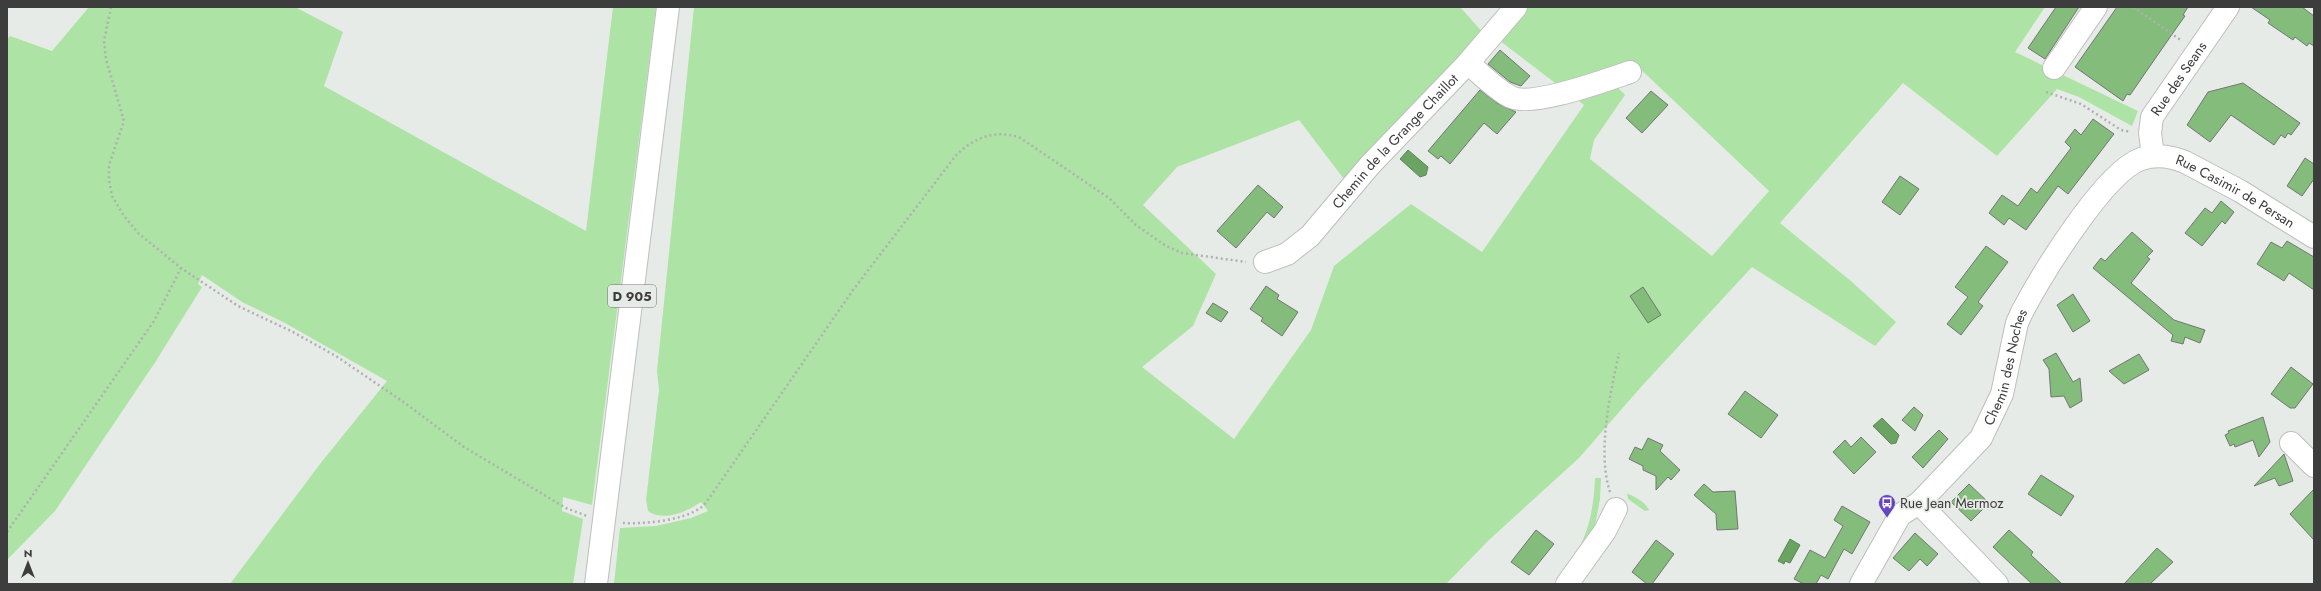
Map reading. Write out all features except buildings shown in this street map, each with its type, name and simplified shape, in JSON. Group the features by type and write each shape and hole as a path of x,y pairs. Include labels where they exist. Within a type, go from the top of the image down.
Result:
{"street":[{"name":"D 905","path":"596,584 668,7"},
{"name":"Chemin de la Grange Chaillot","path":"1265,262 1287,254 1310,236 1370,165 1468,63 1516,7"},
{"path":"2054,68 2096,7"},
{"name":"Rue des Seans","path":"2153,156 2150,133 2152,117 2228,7"},
{"path":"1468,63 1509,97 1518,100 1573,90 1630,72"},
{"name":"Rue Casimir de Persan","path":"2153,156 2177,158 2207,172 2314,237"},
{"name":"Chemin des Noches","path":"1861,584 1900,515 1919,503 1971,450 1989,425 2002,394 2019,317 2059,250 2117,175 2139,160 2153,156"},
{"path":"2291,443 2314,466"},
{"path":"1919,503 1997,584"},
{"path":"1567,584 1605,531 1616,509"}],"path":[{"path":"112,7 104,41 106,59 124,121 109,165 112,196 124,216 138,233 181,268 238,306 291,331 336,356 396,396 464,448 566,508 604,520 634,523 658,521 680,516 700,509 750,441 853,290 957,154 976,139 986,135 1008,134 1019,137 1109,198 1136,225 1166,246 1182,253 1252,263 1265,262"},
{"path":"2133,7 2184,42"},
{"path":"2046,92 2081,104 2121,130 2134,133 2150,133"},
{"path":"7,532 154,321 181,268"},
{"path":"1616,509 1605,476 1609,399 1619,354"}],"shaded area":[{"path":"89,7 295,7 343,32 324,86 586,231 613,7 656,7 592,505 563,497 562,511 583,519 573,584 230,584 320,464 387,381 285,323 242,302 202,275 198,284 202,287 156,361 55,511 7,560 7,39 10,36 52,51"},
{"path":"694,7 1460,7 1486,36 1347,183 1299,120 1177,167 1143,205 1216,274 1193,326 1142,367 1234,439 1311,330 1334,266 1411,204 1482,252 1584,105 1495,37 1522,7 2045,7 2015,52 2138,111 2132,126 2079,97 2057,89 1997,156 1903,83 1780,223 1852,282 1896,322 1875,346 1752,267 1641,387 1579,458 1489,540 1446,584 614,584 620,528 656,526 691,518 708,511 701,502 682,512 668,516 661,516 648,511 646,500 659,390 657,371","holes":["1633,62 1769,191 1712,256 1590,159 1594,140 1625,95 1606,75"]},
{"path":"1408,150 1428,167 1426,175 1420,177 1400,159"},
{"path":"1882,418 1899,435 1896,443 1891,444 1873,426"},
{"path":"1595,478 1601,478 1600,499 1595,526 1577,552 1588,525 1594,497"},
{"path":"1627,494 1640,500 1649,510 1645,511 1628,499"},
{"path":"1790,539 1800,545 1790,563 1785,561 1784,564 1778,561"}],"place":[{"name":"Rue Jean Mermoz","path":"1887,518"}]}
